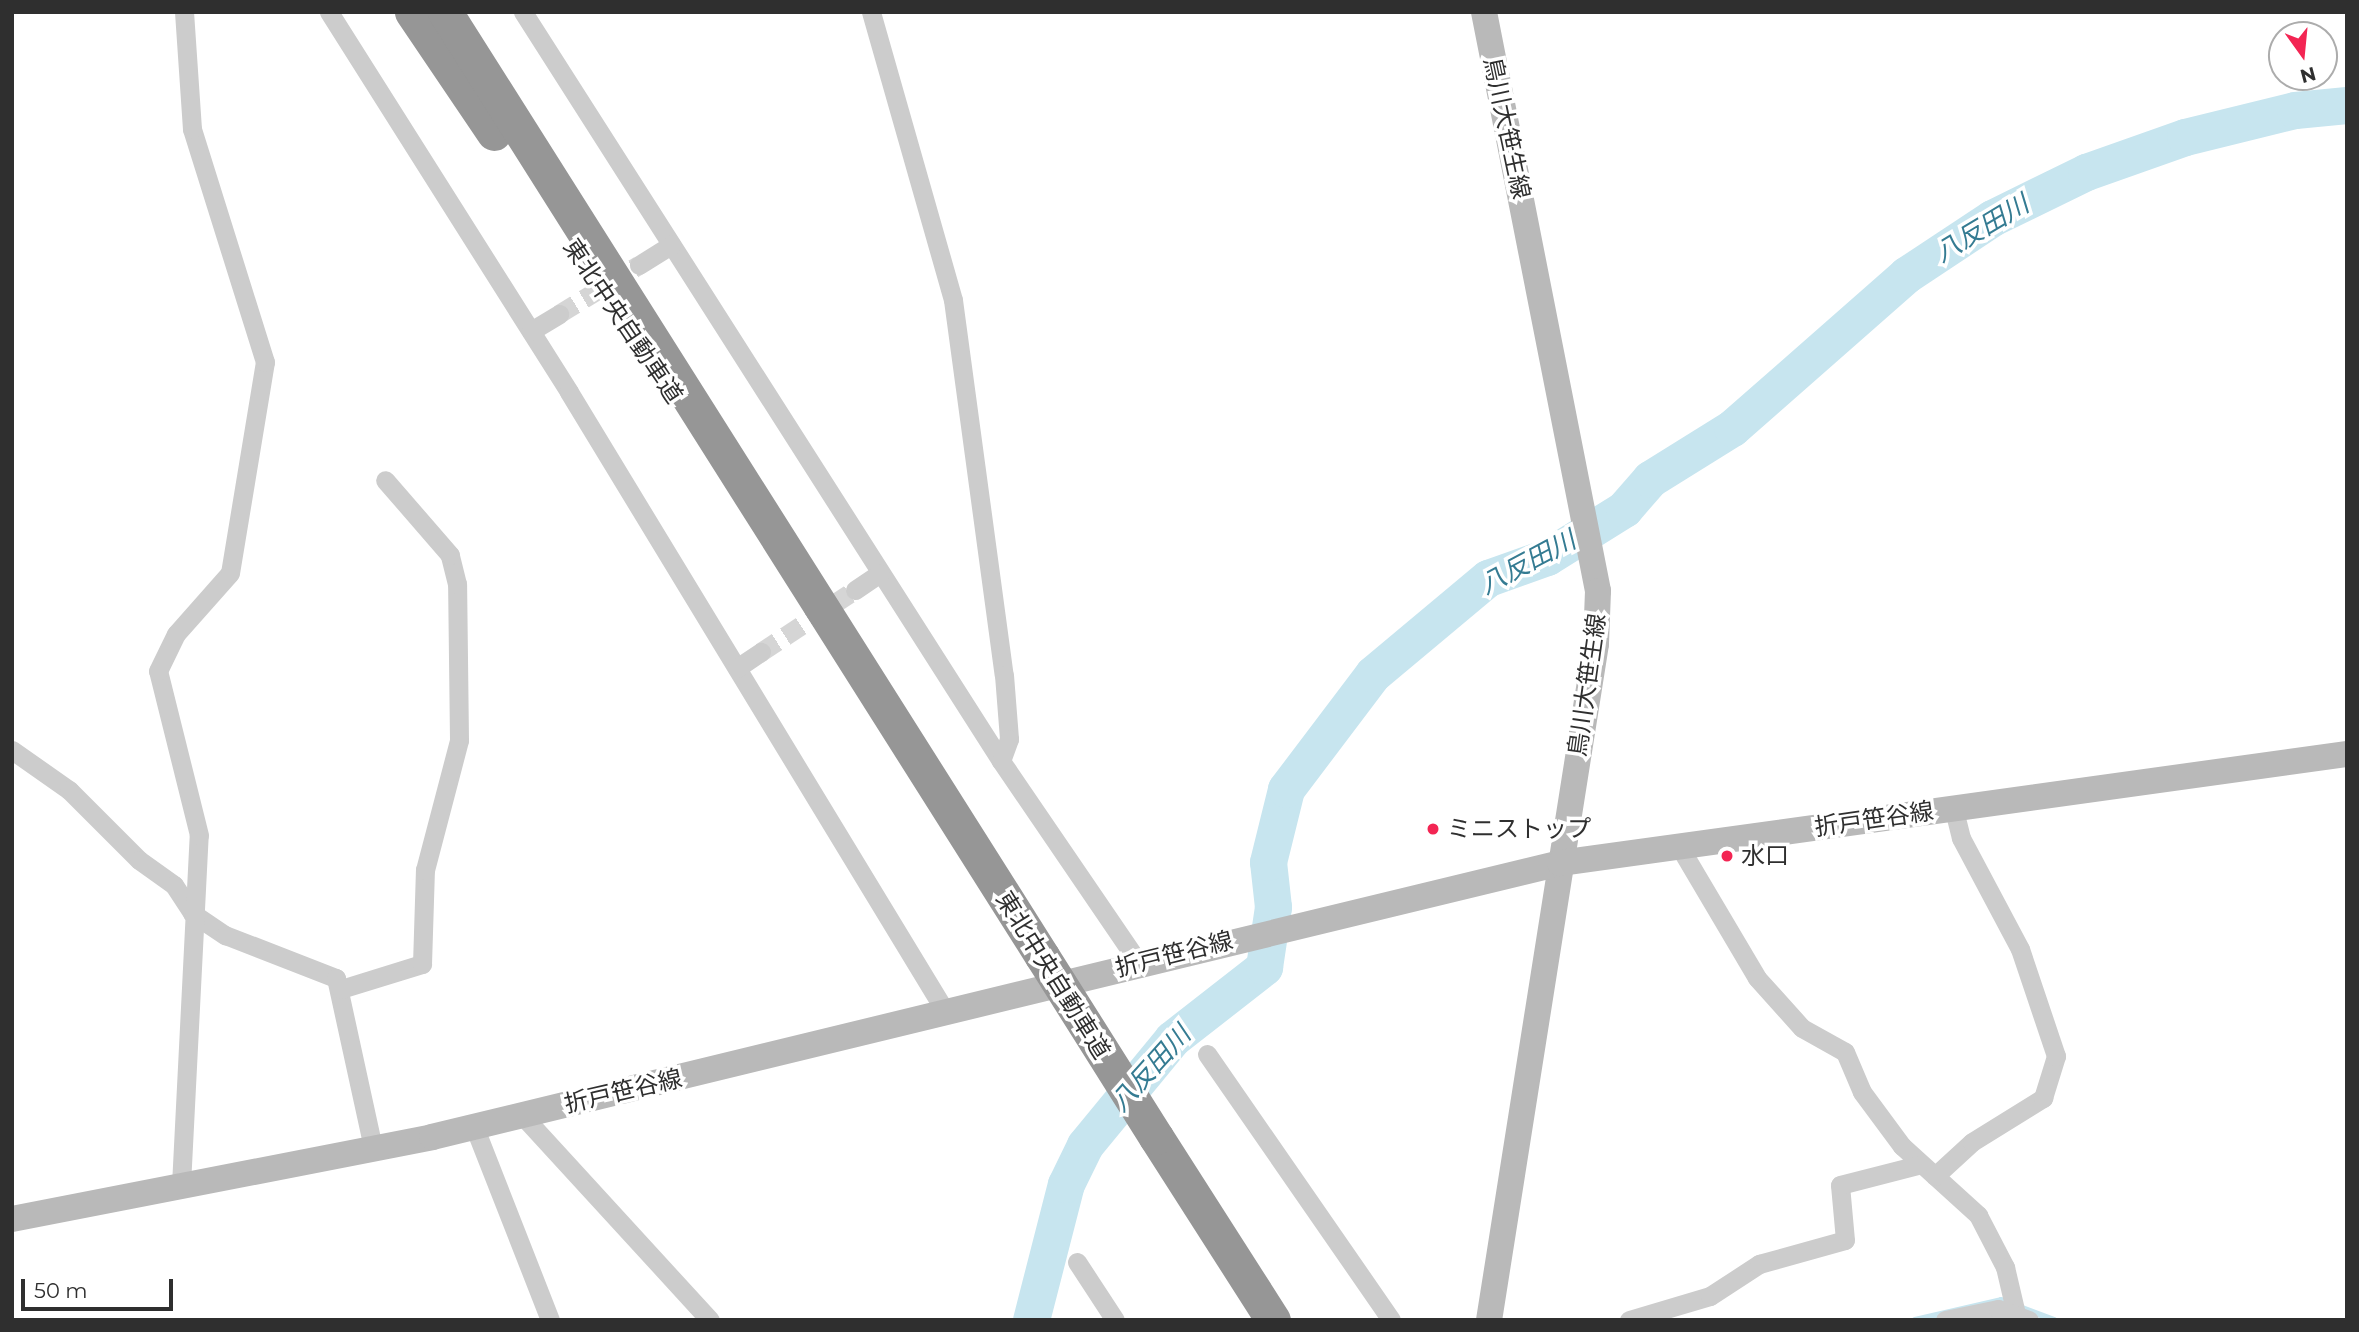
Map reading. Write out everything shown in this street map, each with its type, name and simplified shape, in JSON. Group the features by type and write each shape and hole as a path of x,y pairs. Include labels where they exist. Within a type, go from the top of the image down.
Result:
{"highway":[{"name":"東北中央自動車道","path":"412,12 834,630"},
{"name":"東北中央自動車道","path":"445,12 1273,1320"}],"main road":[{"name":"鳥川大笹生線","path":"1484,12 1593,549 1596,644 1489,1320"},
{"name":"折戸笹谷線","path":"12,1219 373,1148 522,1115 1247,936 1560,863 2347,754"}],"street":[{"path":"181,1185 189,1124 192,913 199,835 158,671 176,634 230,573 265,362 192,129 184,12"},
{"path":"329,12 531,331 946,1011"},
{"path":"523,12 1001,761 1139,963"},
{"path":"871,12 953,300 1004,675 1009,738 1001,761"},
{"path":"639,265 671,245"},
{"path":"531,331 559,314"},
{"path":"341,989 422,964 425,870 459,740 457,584 450,555 385,480"},
{"path":"855,590 880,573"},
{"path":"737,668 761,652"},
{"path":"12,750 69,790 139,860 174,885 192,913 225,935 336,978 341,989 373,1148"},
{"path":"1935,1176 1972,1142 2043,1098 2056,1056 2020,949 1961,838 1953,807"},
{"path":"1679,846 1757,978 1802,1028 1845,1052 1862,1091 1918,1165 1935,1176 1978,1215 2019,1309 1980,1310 1945,1320"},
{"path":"1207,1054 1391,1320"},
{"path":"522,1115 710,1320"},
{"path":"474,1126 550,1320"},
{"path":"1629,1320 1710,1296 1759,1264 1845,1240 1840,1185 1918,1165"},
{"path":"1077,1262 1115,1320"}],"waterway":[{"name":"八反田川","path":"1031,1320 1066,1184 1085,1145 1172,1039 1264,967 1273,907 1268,862 1286,789 1373,674 1488,578 1547,557 1624,509 1650,479 1732,428 1906,275 1992,218 2086,172 2185,137 2295,110 2347,105"},
{"path":"1915,1320 2001,1300 2054,1320"}],"tunnel":[{"path":"559,314 639,265"},
{"path":"761,652 855,590"}],"place":[{"name":"ミニストップ","path":"1433,829"},
{"name":"水口","path":"1727,856"}]}
